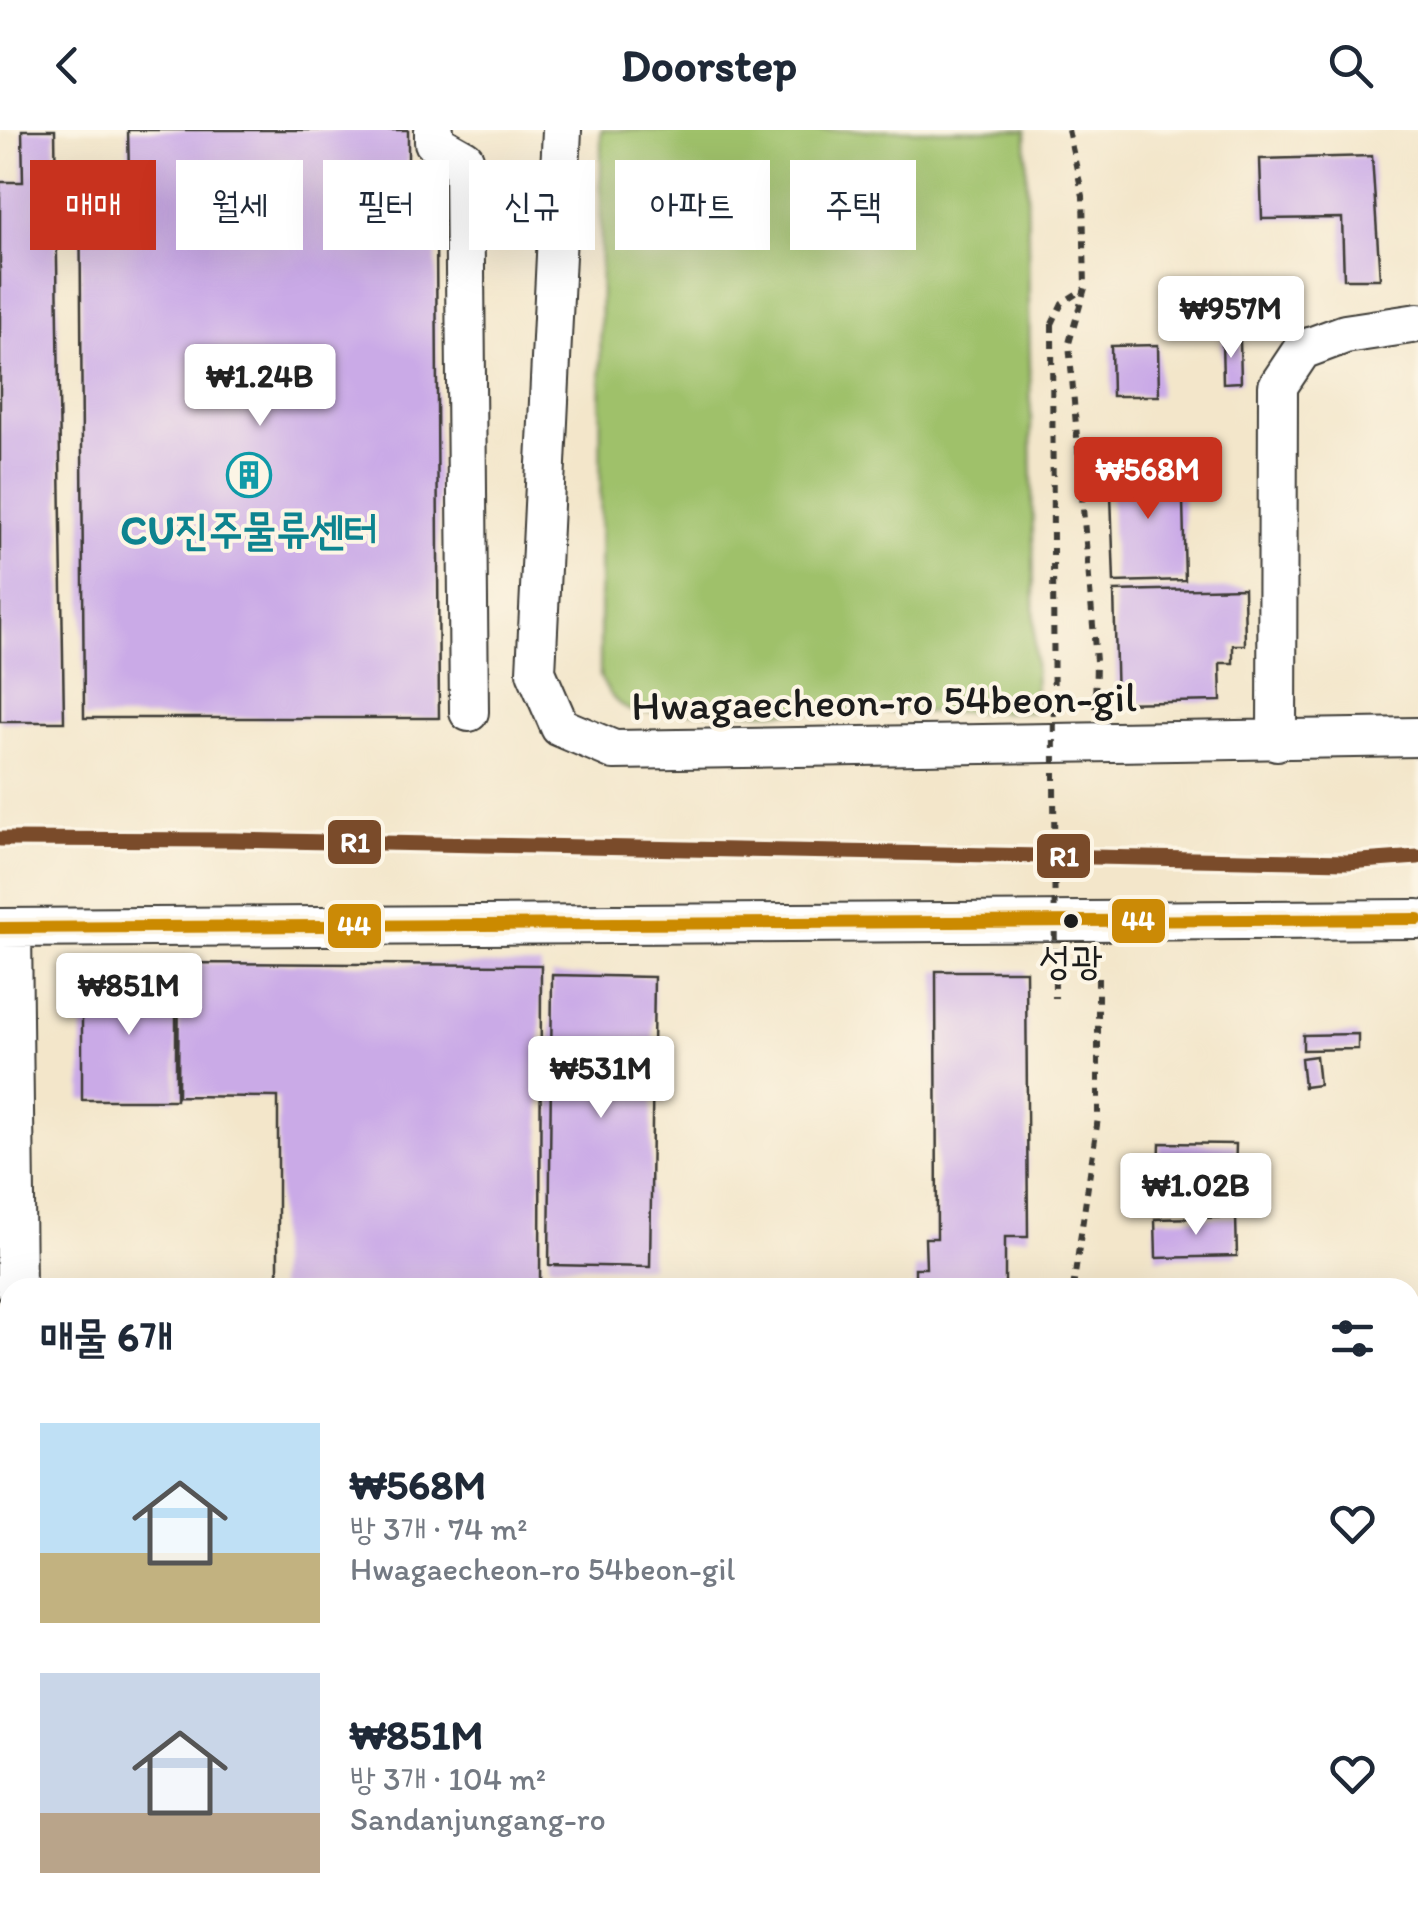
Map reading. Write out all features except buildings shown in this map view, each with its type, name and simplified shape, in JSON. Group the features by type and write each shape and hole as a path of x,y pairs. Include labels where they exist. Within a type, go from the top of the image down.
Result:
{"street":[{"path":"434,130 434,142 464,159 468,712"},
{"name":"Hwagaecheon-ro 54beon-gil","path":"562,130 536,672 560,727 614,750 1418,737"},
{"path":"1277,741 1278,386 1302,350 1345,334 1418,323"},
{"path":"16,1278 6,928 1418,918"}],"path":[{"path":"1068,130 1082,196 1085,288 1069,343 1096,661 1094,721"},
{"path":"1055,998 1052,324 1062,303 1085,288"},
{"path":"1074,1278 1098,1118 1098,978"}],"green space":[{"path":"601,130 1026,130 1036,712 635,712 618,703 600,677"}],"transit line":[{"name":"R1","path":"0,839 1347,862 1418,857"},
{"name":"44","path":"0,928 1418,919"}],"place":[{"name":"CU진주물류센터","path":"249,475"},
{"name":"성광","path":"1071,921"}]}
